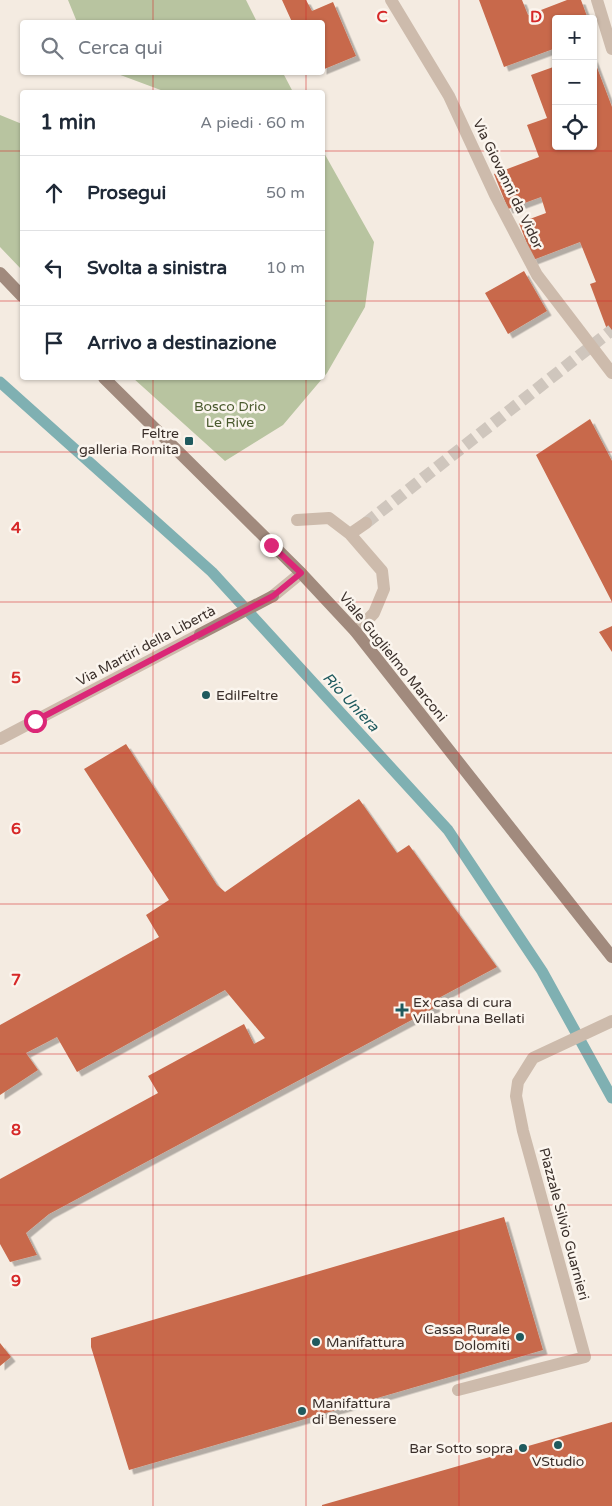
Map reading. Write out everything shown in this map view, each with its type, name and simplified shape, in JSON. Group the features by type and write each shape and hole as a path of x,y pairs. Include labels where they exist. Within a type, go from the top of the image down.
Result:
{"street":[{"name":"Via Giovanni da Vidor","path":"391,0 449,96 495,195 537,275 612,373"},
{"path":"597,0 612,49"},
{"path":"0,274 20,294"},
{"name":"Viale Guglielmo Marconi","path":"106,380 301,573 356,632 612,957"},
{"path":"297,520 329,518 350,534 382,571 384,589 374,613 356,632"},
{"path":"350,534 366,523"},
{"name":"Via Martiri della Libertà","path":"0,739 270,598 301,573"},
{"name":"Piazzale Silvio Guarnieri","path":"458,1390 585,1357 523,1131 516,1096 518,1082 533,1058 610,1022"}],"green space":[{"path":"68,0 246,0 256,20 76,20"},
{"path":"120,75 284,75 292,90 161,90"},
{"path":"0,115 20,123 20,268 0,247"},
{"name":"Bosco Drio Le Rive","path":"325,155 374,242 365,307 325,375"},
{"name":"Bosco Drio Le Rive","path":"135,380 321,380 283,425 225,461"}],"building":[{"path":"282,0 306,0 312,11 333,2 356,56 325,69 325,20 291,20"},
{"path":"479,0 522,0 528,15 567,0 581,0 587,15 552,15 552,49 504,67"},
{"path":"552,67 552,150 597,150 597,68 612,107 612,331 608,332 590,284 596,282 580,242 533,260 519,223 546,213 541,197 508,209 494,174 539,157 527,125 547,118 531,75"},
{"path":"524,271 547,311 508,334 485,293"},
{"path":"590,419 612,461 612,602 536,455"},
{"path":"612,626 612,652 599,632"},
{"path":"126,744 217,885 225,892 359,799 397,853 409,845 497,967 433,1001 436,1007 49,1214 26,1233 37,1255 10,1262 0,1244 0,1179 158,1093 148,1076 244,1024 254,1044 265,1038 225,990 77,1072 57,1037 26,1053 38,1070 0,1095 0,1025 159,937 146,915 169,900 84,769"},
{"name":"Manifattura","path":"504,1217 543,1350 129,1470 91,1347 91,1338"},
{"path":"0,1343 11,1357 0,1366"},
{"path":"612,1422 612,1506 322,1506 322,1505"}],"waterway":[{"name":"Rio Uniera","path":"0,382 212,572 448,830 542,971 612,1098"}],"tunnel":[{"path":"366,523 612,330"}],"place":[{"name":"Feltre galleria Romita","path":"189,441"},
{"name":"EdilFeltre","path":"206,695"},
{"name":"Ex casa di cura Villabruna Bellati","path":"402,1010"},
{"name":"Cassa Rurale Dolomiti","path":"520,1337"},
{"name":"Manifattura","path":"316,1342"},
{"name":"Manifattura di Benessere","path":"302,1411"},
{"name":"VStudio","path":"558,1445"},
{"name":"Bar Sotto sopra","path":"523,1448"}],"route":[{"path":"35,721 273,596 301,573 271,545"}]}
